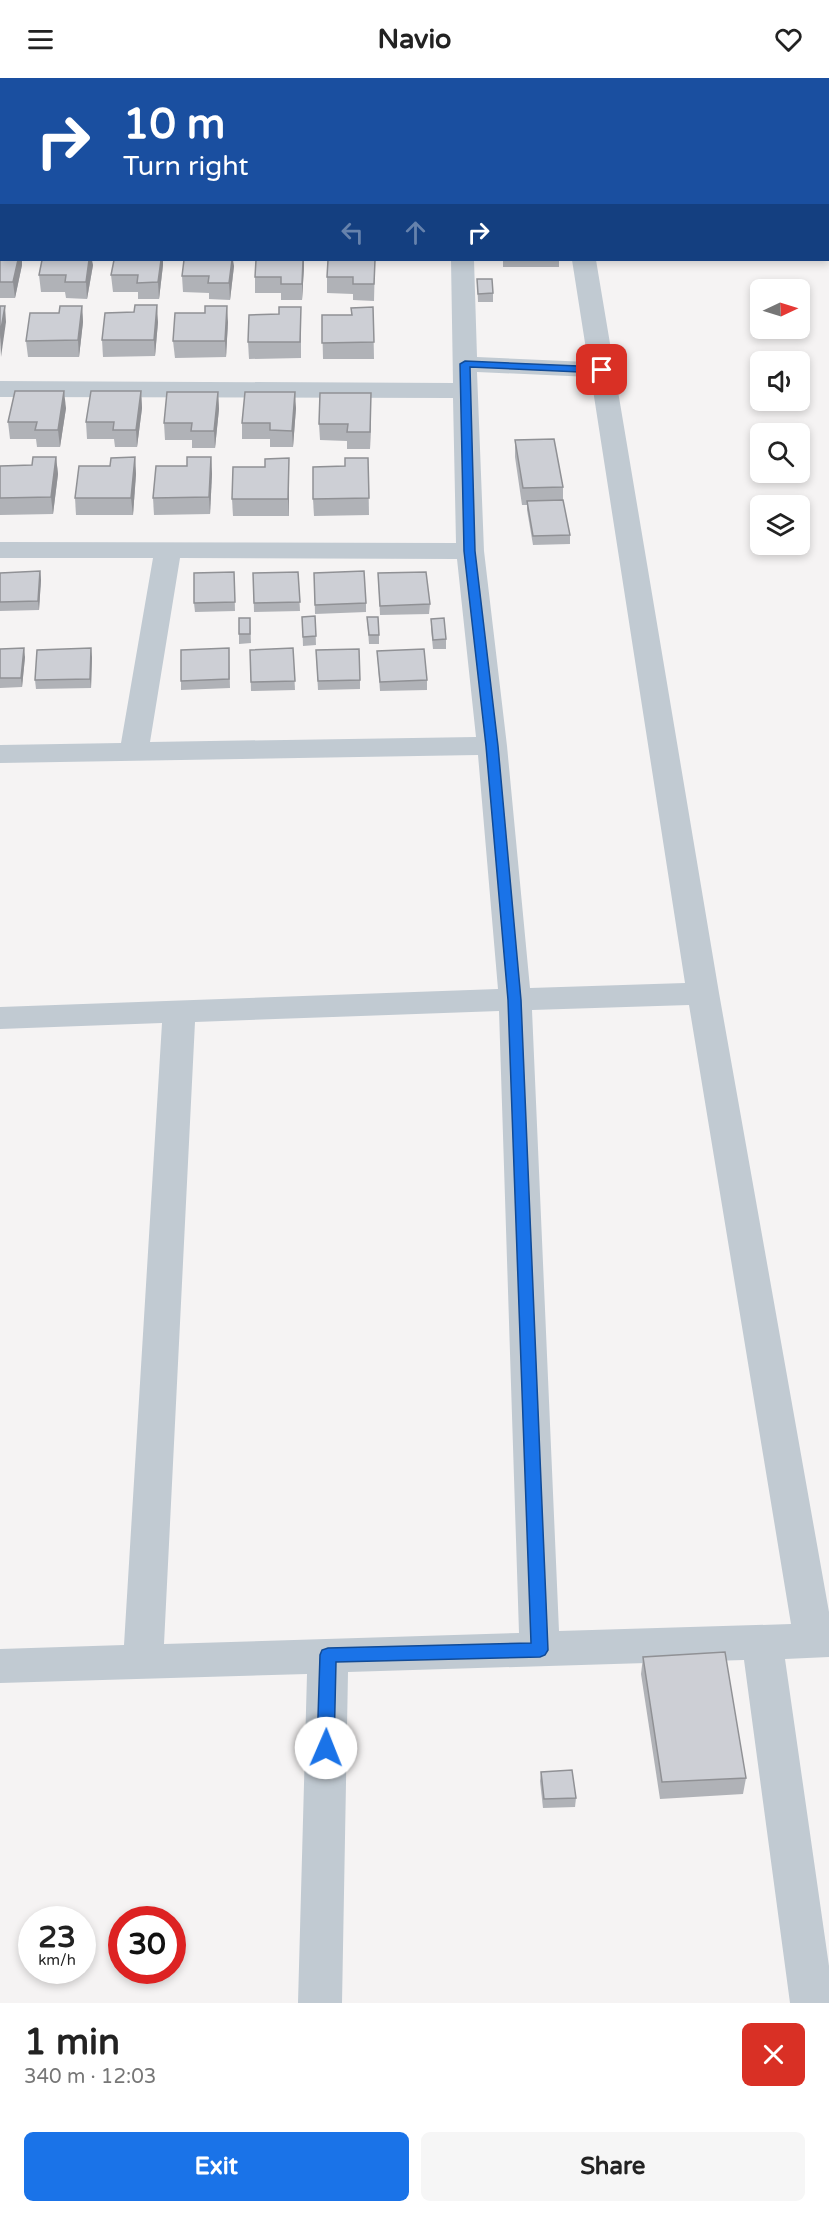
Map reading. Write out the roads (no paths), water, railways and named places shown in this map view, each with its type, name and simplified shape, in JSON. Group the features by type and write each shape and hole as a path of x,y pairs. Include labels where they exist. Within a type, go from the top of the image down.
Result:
{"street":[{"path":"462,261 470,551 492,746 514,1000 540,1650"},
{"path":"0,1666 822,1640 703,993 584,261"},
{"path":"465,364 602,370"},
{"path":"0,389 465,391"},
{"path":"0,550 470,551"},
{"path":"134,751 168,551"},
{"path":"0,754 492,746"},
{"path":"0,1018 703,993"},
{"path":"143,1662 179,1011"},
{"path":"762,1642 812,2003"},
{"path":"320,2003 328,1655"}]}
